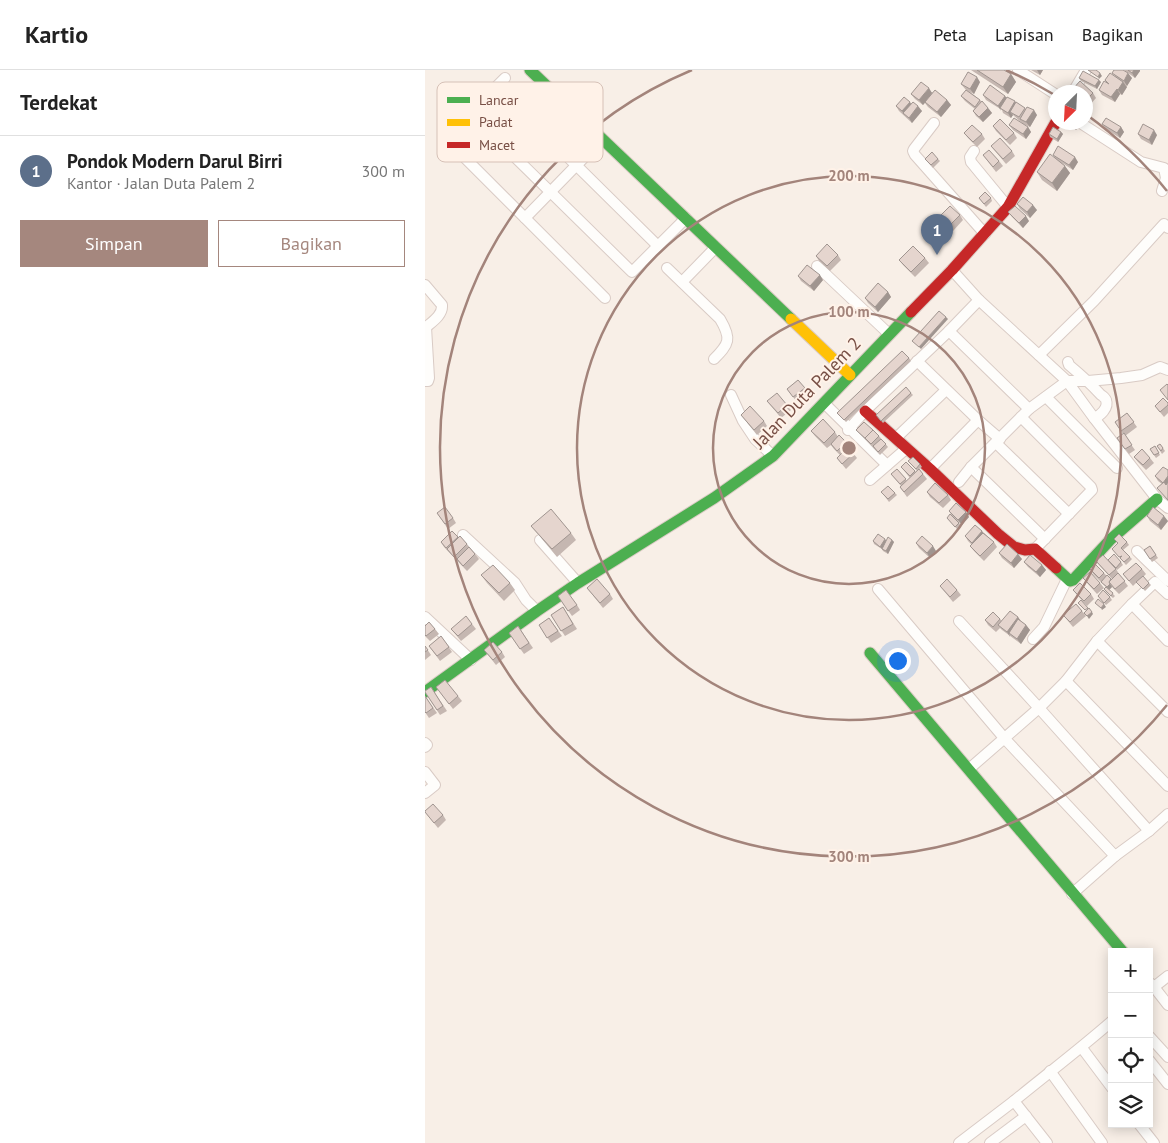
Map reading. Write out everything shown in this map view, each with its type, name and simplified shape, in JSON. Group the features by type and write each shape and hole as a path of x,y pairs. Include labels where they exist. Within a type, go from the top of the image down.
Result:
{"street":[{"path":"530,70 543,82"},
{"path":"1018,70 1048,89"},
{"path":"1077,85 1086,70"},
{"path":"501,82 505,78"},
{"path":"934,123 913,151 985,234"},
{"name":"Jalan Duta Palem 2","path":"425,692 578,583 715,498 773,456 985,234 1008,206 1051,130"},
{"path":"1091,130 1141,162 1164,168 1166,178 1162,191"},
{"path":"603,140 850,375"},
{"path":"974,151 969,158 971,162 1008,206"},
{"path":"469,162 605,298"},
{"path":"520,162 631,272 686,218"},
{"path":"573,162 658,246"},
{"path":"525,218 581,162"},
{"path":"1039,355 1094,301 1164,224 1168,228"},
{"path":"682,282 715,247"},
{"path":"817,266 889,334"},
{"path":"667,268 720,319 725,328 727,342 725,349 714,360"},
{"path":"952,270 979,300 1067,381 1157,499 1168,508"},
{"path":"425,285 443,308 440,314 426,328 429,378 428,381 425,381"},
{"path":"849,429 865,411 979,300"},
{"path":"949,330 1029,409"},
{"path":"917,362 979,420 1069,514"},
{"path":"1067,362 1107,402 1103,413 1094,418"},
{"path":"959,482 971,467 1029,409 1067,381 1088,381 1142,375 1160,367 1168,370"},
{"path":"896,438 946,390"},
{"path":"731,394 743,420 755,439 773,456"},
{"path":"1046,396 1117,468"},
{"path":"823,403 887,465"},
{"path":"865,411 930,468 1007,542 1029,550 1035,548 1045,539 1092,490 1021,417"},
{"path":"930,468 979,420"},
{"path":"871,480 907,448"},
{"path":"971,467 1045,539"},
{"path":"1035,548 1067,579 1073,580 1111,539 1157,499"},
{"path":"463,535 515,583 526,600 537,611"},
{"path":"540,540 578,583"},
{"path":"1137,551 1168,581"},
{"path":"1033,639 1044,626 1067,579"},
{"path":"969,769 1039,708 1066,681 1097,641 1155,582 1168,594"},
{"path":"878,589 1005,738 1115,856"},
{"path":"1132,604 1168,641"},
{"path":"425,617 471,660"},
{"path":"959,621 1149,831"},
{"path":"1097,641 1168,712"},
{"path":"870,653 1119,948"},
{"path":"1066,681 1168,786"},
{"path":"425,743 427,745 425,747"},
{"path":"425,772 435,785 425,793"},
{"path":"1072,894 1115,856 1149,831 1168,814"},
{"path":"1153,985 1168,976"},
{"path":"1153,988 1168,1004"},
{"path":"959,1143 1108,1025"},
{"path":"1151,1038 1168,1057"},
{"path":"1081,1048 1108,1083"},
{"path":"1153,1065 1168,1084"},
{"path":"1051,1071 1102,1143"},
{"path":"1014,1101 1047,1143"},
{"path":"991,1143 1026,1116"},
{"path":"1142,1128 1154,1143"}],"building":[{"path":"977,70 1004,70 1011,74 1003,87"},
{"path":"1088,70 1096,70 1100,73 1098,77"},
{"path":"1114,70 1123,70 1128,73 1124,81 1112,73"},
{"path":"1083,71 1099,80 1095,86 1079,78"},
{"path":"968,72 977,77 970,89 961,84"},
{"path":"1110,73 1123,82 1111,97 1099,90 1104,81 1109,84 1105,80"},
{"path":"1080,81 1084,85 1076,85"},
{"path":"921,82 929,88 919,100 911,94"},
{"path":"990,85 1005,96 998,106 983,95"},
{"path":"935,90 947,100 937,112 925,102"},
{"path":"966,90 980,100 975,107 961,96"},
{"path":"904,97 910,102 902,111 896,106"},
{"path":"1007,97 1015,101 1008,113 1000,108"},
{"path":"982,101 988,108 979,117 973,111"},
{"path":"913,102 918,106 909,118 903,113"},
{"path":"1016,102 1025,108 1019,117 1010,112"},
{"path":"1027,107 1034,110 1026,122 1020,119"},
{"path":"1014,118 1028,127 1023,134 1009,125"},
{"path":"1106,118 1121,127 1117,133 1102,124"},
{"path":"1000,119 1014,133 1006,140 993,126"},
{"path":"1143,124 1154,130 1149,140 1138,134"},
{"path":"972,125 982,134 973,142 964,133"},
{"path":"1051,130 1061,132 1057,139 1049,134"},
{"path":"1000,138 1012,151 1003,159 991,146"},
{"path":"1058,146 1075,157 1069,165 1053,155"},
{"path":"989,150 999,161 993,167 983,155"},
{"path":"932,152 938,159 931,165 925,159"},
{"path":"1050,154 1065,166 1052,183 1037,172"},
{"path":"985,192 991,198 984,204 979,198"},
{"path":"1023,197 1033,205 1027,212 1017,204"},
{"path":"950,206 960,215 949,226 940,216"},
{"path":"1015,206 1026,216 1019,223 1008,212"},
{"path":"827,244 838,255 827,266 816,256"},
{"path":"913,246 925,258 911,272 899,260"},
{"path":"807,265 820,275 810,286 798,276"},
{"path":"878,283 888,292 875,307 865,298"},
{"path":"939,311 946,317 919,347 912,341"},
{"path":"902,351 909,358 844,420 837,413"},
{"path":"798,380 805,388 793,397 787,389"},
{"path":"1168,385 1168,400 1160,390"},
{"path":"906,387 911,393 881,421 876,415"},
{"path":"777,393 787,405 778,413 767,401"},
{"path":"1163,398 1168,405 1160,412 1155,406"},
{"path":"750,406 764,421 754,430 741,415"},
{"path":"1127,413 1134,422 1121,431 1115,422"},
{"path":"823,419 835,432 824,443 811,431"},
{"path":"864,422 873,430 865,438 867,440 856,430"},
{"path":"873,430 879,436 871,444 865,438"},
{"path":"1124,433 1132,445 1125,449 1117,438"},
{"path":"839,435 846,442 837,451 831,444"},
{"path":"881,439 886,444 878,452 873,446"},
{"path":"1160,444 1163,448 1161,451 1157,446"},
{"path":"1155,446 1159,453 1154,455 1150,449"},
{"path":"848,447 854,453 842,464 837,458"},
{"path":"1142,449 1150,458 1143,465 1134,457"},
{"path":"913,457 920,464 916,469 908,461"},
{"path":"906,462 915,471 910,476 901,467"},
{"path":"1163,467 1168,470 1168,476 1163,483 1155,476"},
{"path":"897,469 906,479 900,484 891,474"},
{"path":"919,469 923,474 904,492 900,487"},
{"path":"1164,482 1166,485 1168,482 1168,500 1157,488"},
{"path":"935,483 948,495 939,503 927,492"},
{"path":"888,486 895,493 888,499 881,492"},
{"path":"956,503 966,512 958,520 949,511"},
{"path":"445,507 453,518 445,524 437,513"},
{"path":"1153,507 1164,516 1158,525 1147,516"},
{"path":"551,509 571,533 552,549 531,526"},
{"path":"950,514 959,523 955,527 947,518"},
{"path":"975,525 982,531 972,543 965,536"},
{"path":"452,531 458,537 446,548 441,542"},
{"path":"983,533 994,542 980,556 970,546"},
{"path":"878,534 885,539 880,547 873,541"},
{"path":"1119,534 1127,542 1121,548 1130,557 1124,562 1120,558 1122,556 1119,557 1112,549 1118,543 1114,539"},
{"path":"460,536 467,544 454,557 447,549"},
{"path":"922,536 933,546 927,553 916,543"},
{"path":"888,537 892,540 886,551 882,549"},
{"path":"1007,544 1018,554 1011,563 999,553"},
{"path":"1150,546 1156,555 1150,559 1144,550"},
{"path":"469,547 475,554 463,566 457,559"},
{"path":"1114,554 1121,562 1116,568 1108,560"},
{"path":"1030,555 1042,565 1036,572 1024,562"},
{"path":"1103,555 1116,569 1109,575 1096,561"},
{"path":"1136,563 1142,569 1129,581 1123,574"},
{"path":"1095,564 1104,573 1099,578 1090,569"},
{"path":"493,565 510,583 499,593 481,575"},
{"path":"1090,572 1100,583 1094,589 1083,578"},
{"path":"1118,573 1125,581 1115,589 1109,582"},
{"path":"1107,575 1111,579 1107,587 1101,582"},
{"path":"1143,576 1149,583 1143,589 1136,582"},
{"path":"597,579 610,594 600,603 587,588"},
{"path":"947,579 957,590 950,597 940,586"},
{"path":"1080,583 1091,594 1084,601 1073,590"},
{"path":"1106,587 1113,593 1111,596 1104,589"},
{"path":"566,590 577,605 568,611 558,596"},
{"path":"1103,590 1110,597 1104,603 1098,596"},
{"path":"1098,599 1104,604 1101,608 1095,603"},
{"path":"1081,600 1088,608 1085,610 1078,603"},
{"path":"1076,604 1082,611 1070,622 1063,615"},
{"path":"563,607 573,624 561,631 551,615"},
{"path":"1089,608 1092,612 1087,616 1084,613"},
{"path":"1010,611 1018,617 1007,632 998,625"},
{"path":"993,612 1000,619 993,627 985,620"},
{"path":"466,616 472,624 458,636 451,629"},
{"path":"549,618 558,631 547,638 539,625"},
{"path":"1018,619 1026,625 1017,639 1009,633"},
{"path":"429,622 435,629 426,636 425,626"},
{"path":"518,626 529,643 520,649 509,633"},
{"path":"441,636 449,647 437,656 429,646"},
{"path":"493,642 502,652 493,660 484,650"},
{"path":"445,680 458,696 449,704 436,687"},
{"path":"431,687 443,706 437,710 425,692"},
{"path":"425,696 433,708 426,713 425,712"},
{"path":"433,804 443,815 434,823 425,812"}],"traffic: fast":[{"path":"530,70 543,82"},
{"path":"603,140 791,319"},
{"path":"425,692 578,583 714,498 773,456 911,312"},
{"path":"1056,568 1070,581 1073,580 1111,539 1157,499"},
{"path":"870,653 1120,948"}],"traffic: slow":[{"path":"791,319 850,375"}],"traffic: jam":[{"path":"911,312 952,270 1008,207 1051,130"},
{"path":"865,411 930,469 998,534 1014,547 1025,550 1035,549 1056,568"}],"place":[{"name":"Pondok Modern Darul Birri","path":"937,255"}]}
